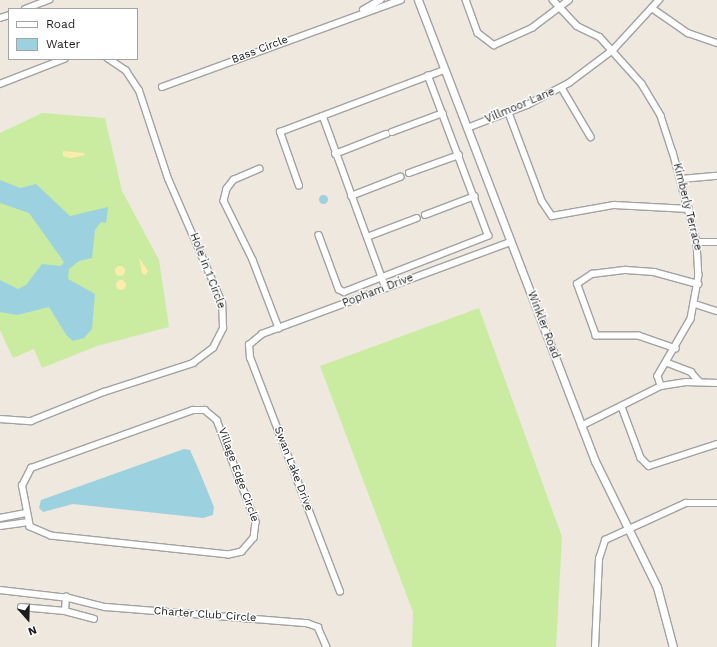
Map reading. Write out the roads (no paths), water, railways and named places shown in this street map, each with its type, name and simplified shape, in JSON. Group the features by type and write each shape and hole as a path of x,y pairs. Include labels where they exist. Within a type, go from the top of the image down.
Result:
{"street":[{"path":"28,8 49,0"},
{"name":"Bass Circle","path":"358,13 380,0"},
{"name":"Bass Circle","path":"162,87 358,13 401,0"},
{"name":"Winkler Road","path":"418,0 581,426 664,606 673,647"},
{"path":"466,0 478,33 494,44 532,28 569,0"},
{"name":"Kimberly Terrace","path":"553,0 577,26 594,33 613,50 656,104 681,179 697,242 698,284 695,304 676,350 658,376 661,386"},
{"name":"Villmoor Lane","path":"467,128 509,112 562,88 613,50 659,0"},
{"path":"652,8 688,33 717,43"},
{"path":"0,84 61,60"},
{"name":"Hole in 1 Circle","path":"0,419 31,421 104,392 193,363 213,348 223,328 222,303 168,179 139,91 126,71 110,60"},
{"path":"299,186 280,132 444,70"},
{"path":"319,235 339,289 344,292 481,241 488,236 475,196 428,76"},
{"path":"562,88 591,137"},
{"path":"509,112 542,200 552,216 614,205 689,209"},
{"path":"392,132 443,113"},
{"path":"323,116 335,154 386,288"},
{"path":"335,154 386,134"},
{"path":"409,173 459,155"},
{"path":"260,169 234,180 226,189 224,201 253,260 279,328"},
{"path":"681,179 717,176"},
{"path":"351,196 400,177"},
{"path":"425,215 475,196"},
{"path":"366,237 417,218"},
{"name":"Popham Drive","path":"249,345 257,337 279,328 510,242"},
{"path":"697,242 717,242"},
{"path":"676,350 639,336 596,336 577,284 592,274 626,270 654,272 698,284"},
{"path":"695,304 717,312"},
{"name":"Swan Lake Drive","path":"249,345 250,358 340,592"},
{"path":"668,363 691,372 699,381"},
{"path":"581,426 622,407 661,386 699,381 717,383"},
{"path":"622,407 641,458 650,466 717,444"},
{"name":"Village Edge Circle","path":"199,409 214,415 220,425 256,528 246,548 229,555 50,536 35,532 27,522 22,486 31,468 199,409"},
{"path":"595,647 601,547 605,540 628,527 686,503 717,503"},
{"path":"0,518 8,518 26,513"},
{"path":"8,518 9,525"},
{"path":"0,526 27,522"},
{"name":"Charter Club Circle","path":"0,590 66,597 106,607 307,623 318,627 327,647"},
{"path":"65,611 66,597"},
{"path":"21,607 65,611 94,619"}],"water":[{"path":"0,180 20,188 36,184 70,216 108,207 106,223 101,222 95,230 92,258 79,261 69,269 68,279 95,294 92,329 84,338 73,341 67,336 49,307 17,315 0,312 0,280 18,289 26,285 42,264 61,266 64,262 29,213 0,203"},
{"path":"323,194 328,199 323,204 318,199"},
{"path":"184,449 190,450 198,468 214,507 213,515 203,518 73,504 43,512 39,508 41,500"}]}
